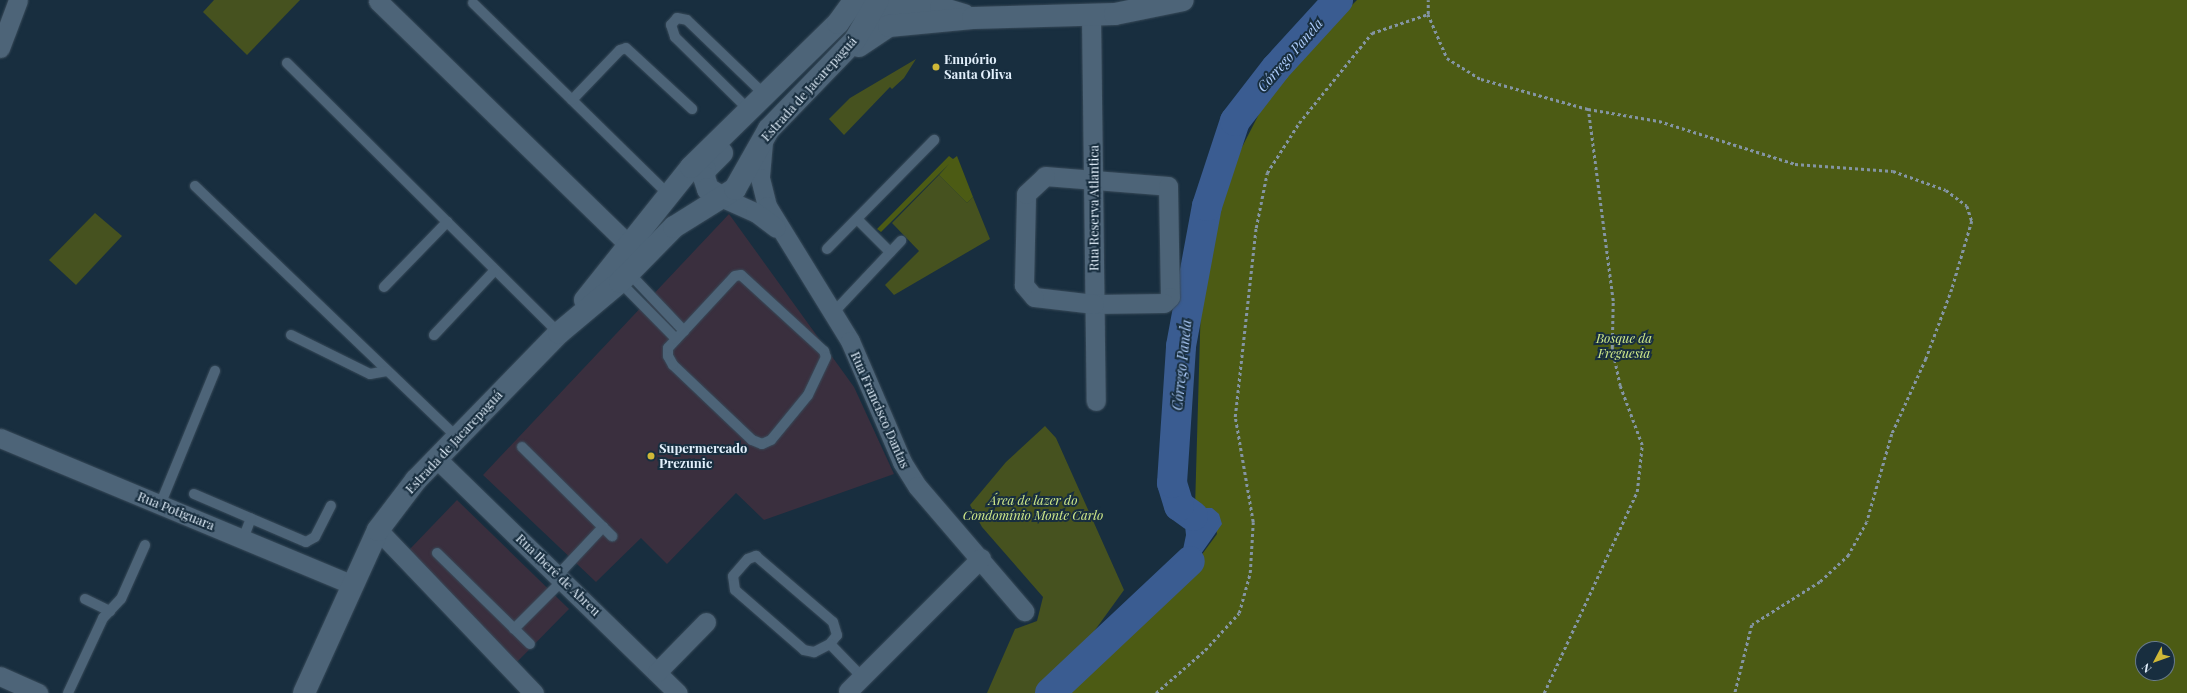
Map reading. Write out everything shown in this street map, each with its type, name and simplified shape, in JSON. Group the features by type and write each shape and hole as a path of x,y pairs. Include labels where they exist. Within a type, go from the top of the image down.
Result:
{"main road":[{"name":"Estrada de Jacarepaguá","path":"559,333 691,167 838,23 855,0"},
{"path":"840,57 889,26 973,18 1091,15 1138,11 1183,0"},
{"name":"Estrada de Jacarepaguá","path":"304,693 351,584 378,530 436,458 559,333 624,278 674,227 723,198 740,182 764,138 840,57 877,4"},
{"path":"838,23 857,10 877,4 937,4 973,18"},
{"path":"723,198 708,189 705,170 739,135 749,110"}],"street":[{"path":"0,48 18,0"},
{"path":"378,1 629,245"},
{"name":"Rua Reserva Atlantica","path":"1091,15 1096,401"},
{"name":"Rua Francisco Dantas","path":"764,138 760,164 763,191 783,234 834,312 908,472 1024,611"},
{"path":"1045,176 1094,179 1168,186 1171,192 1170,297 1156,305 1094,304 1034,297 1024,285 1026,194 1045,176"},
{"name":"Rua Francisco Dantas","path":"723,198 755,212 783,234"},
{"name":"Rua Potiguara","path":"0,438 351,584"},
{"name":"Rua Iberê de Abreu","path":"436,458 561,577 678,693"},
{"path":"378,530 534,693"},
{"path":"848,691 981,558"},
{"path":"657,672 706,622"},
{"path":"0,676 38,693"}],"lane":[{"path":"473,2 669,195"},
{"path":"749,110 675,37 671,25 677,18 686,20 765,95"},
{"path":"572,100 620,50 626,48 692,109"},
{"path":"287,63 559,333"},
{"path":"827,249 934,140"},
{"path":"195,186 457,437"},
{"path":"857,218 890,252"},
{"path":"384,287 447,222"},
{"path":"834,312 901,241"},
{"path":"434,335 495,270"},
{"path":"741,275 824,351 826,357 808,395 770,440 762,444 752,440 673,365 668,348 684,331 735,276 741,275"},
{"path":"624,278 684,331"},
{"path":"624,278 676,339"},
{"path":"291,335 370,374 387,371"},
{"path":"160,505 215,371"},
{"path":"522,447 612,536"},
{"path":"194,494 251,518 312,541 331,506"},
{"path":"243,539 251,518"},
{"path":"514,629 561,577 603,527"},
{"path":"68,693 100,625 121,599 145,545"},
{"path":"437,553 530,644"},
{"path":"756,556 765,560 827,614 838,629 830,644 814,652 804,650 735,590 733,576 748,559 756,556"},
{"path":"85,599 110,611"},
{"path":"830,644 862,677"}],"path":[{"path":"1428,0 1428,14 1447,58 1481,79 1588,109 1659,121 1795,164 1893,171 1946,190 1967,206 1972,221 1926,360 1892,434 1867,522 1849,555 1820,582 1752,625 1735,693"},
{"path":"1156,693 1205,650 1239,613 1250,573 1253,522 1235,417 1256,228 1267,173 1299,123 1372,33 1428,14"},
{"path":"1544,693 1637,492 1642,445 1620,386 1612,348 1613,301 1588,109"}],"shaded area":[{"path":"729,214 854,387 894,474 764,520 736,493 667,564 641,538 596,582 483,475"},
{"path":"457,500 569,609 517,662 409,550"}],"green space":[{"path":"214,0 300,0 247,55 203,12"},
{"name":"Bosque da Freguesia","path":"1357,0 2187,0 2187,693 1060,693 1066,682 1175,591 1217,534 1212,508 1195,508 1201,300 1223,184 1276,81"},
{"path":"916,59 904,78 892,89 890,87 844,135 829,119 850,98"},
{"path":"949,156 953,159 957,156 973,197 967,203 939,175 949,164 881,232 877,229"},
{"path":"939,175 967,203 973,197 990,239 894,295 885,285 919,251 892,223"},
{"path":"95,213 122,236 76,285 49,260"},
{"name":"Área de lazer do Condomínio Monte Carlo","path":"1045,426 1056,438 1124,590 1069,666 1056,693 987,693 1015,629 1037,621 1043,597 982,527 970,505 1006,462"}],"water":[{"path":"1172,483 1183,503 1195,508 1212,508 1219,514 1222,524 1175,591 1160,591 1180,564 1186,535 1185,526 1171,503"}],"waterway":[{"name":"Córrego Panela","path":"1193,516 1179,506 1172,483 1181,346 1207,206 1235,121 1276,68 1338,0"},
{"name":"Córrego Panela","path":"1050,693 1190,561"}],"place":[{"name":"Empório Santa Oliva","path":"936,67"},
{"name":"Supermercado Prezunic","path":"651,456"}]}
